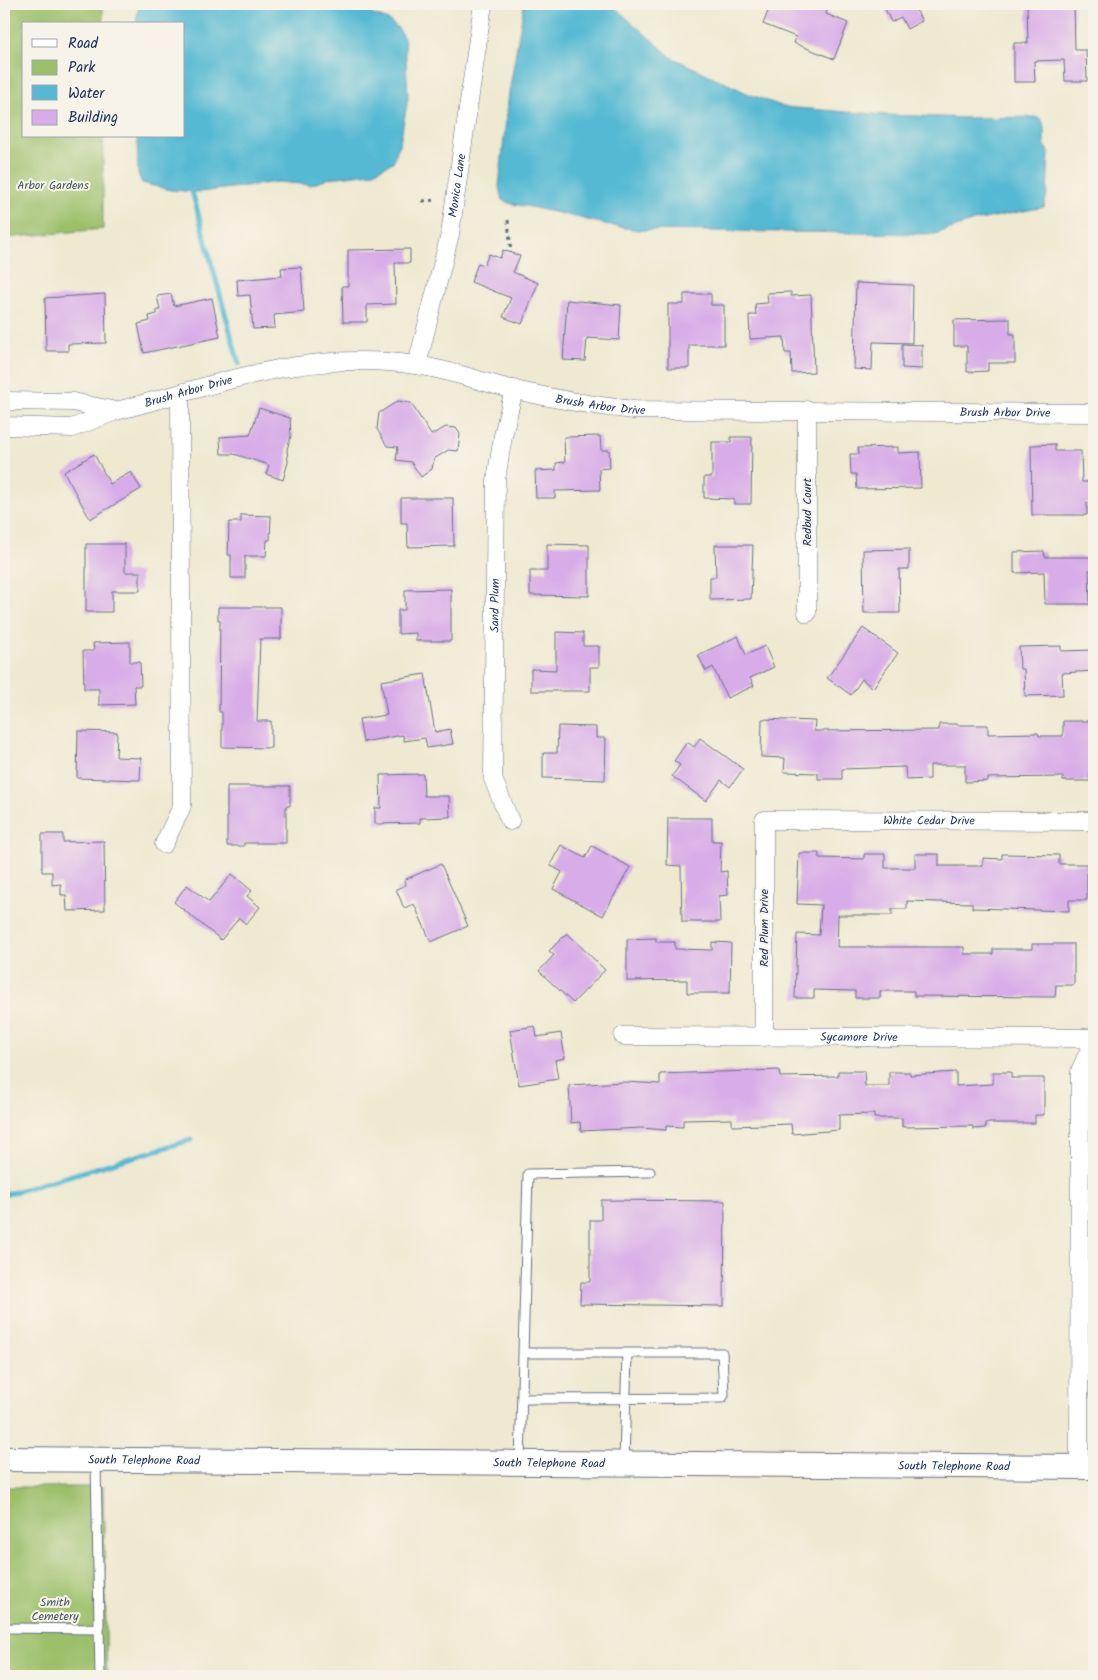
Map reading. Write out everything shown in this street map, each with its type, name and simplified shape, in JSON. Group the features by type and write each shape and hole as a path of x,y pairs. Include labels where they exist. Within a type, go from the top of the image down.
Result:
{"main road":[{"name":"South Telephone Road","path":"4,1459 1087,1467"}],"street":[{"name":"Monica Lane","path":"417,365 450,234 483,4"},
{"name":"Brush Arbor Drive","path":"8,425 47,429 72,428 116,411 255,372 298,364 359,360 417,365 468,375 514,390 585,404 634,410 1094,413"},
{"name":"Sand Plum","path":"510,821 493,779 495,500 501,445 514,390"},
{"path":"164,844 182,806 180,394"},
{"name":"Brush Arbor Drive","path":"8,401 73,402 116,411"},
{"path":"8,401 8,425"},
{"name":"Redbud Court","path":"807,410 807,613"},
{"name":"White Cedar Drive","path":"764,820 1094,821"},
{"name":"Red Plum Drive","path":"764,820 764,1037"},
{"name":"Sycamore Drive","path":"623,1036 1094,1039"},
{"path":"1087,1467 1087,1207 1080,1071 1094,1039"}],"lane":[{"path":"520,1463 528,1174 650,1172"},
{"path":"522,1398 722,1398 724,1395 722,1353 523,1353"},
{"path":"624,1464 627,1353"},
{"path":"96,1460 100,1676"},
{"path":"4,1628 99,1629"}],"path":[{"path":"422,201 436,200"},
{"path":"508,220 511,253"}],"green space":[{"name":"Arbor Gardens","path":"4,4 103,4 103,22 22,22 22,138 103,138 103,229 4,238"},
{"name":"Smith Cemetery","path":"4,1487 103,1487 107,1676 4,1676"}],"water":[{"path":"139,4 344,4 388,20 399,29 405,41 408,98 400,142 393,162 372,173 330,178 311,185 278,182 200,192 170,190 142,183 138,174 137,138 185,138 185,22 136,22"},
{"path":"524,4 611,4 671,57 749,94 784,107 886,115 967,118 1035,117 1042,120 1044,141 1049,153 1047,194 1044,207 974,221 935,234 638,230 506,202 502,200 499,187 508,99"}],"building":[{"path":"771,4 830,4 826,14 848,23 834,59 794,43 796,37 763,24"},
{"path":"883,4 928,4 916,10 922,21 907,29 901,17 891,22"},
{"path":"1027,4 1074,4 1075,50 1086,50 1087,81 1065,81 1064,60 1034,61 1035,82 1014,82 1014,43 1028,43"},
{"path":"410,249 410,263 395,263 396,304 367,305 367,322 343,322 342,286 348,286 348,250"},
{"path":"503,250 520,256 513,272 538,283 522,324 503,317 511,298 471,282 478,263 484,265 489,254 500,258"},
{"path":"301,267 304,312 274,315 275,328 253,329 250,295 238,296 237,280 282,276 281,268"},
{"path":"856,283 913,285 912,343 873,342 872,370 854,369"},
{"path":"791,292 791,296 811,295 814,372 792,373 791,353 785,353 784,337 750,339 749,315 756,315 755,304 768,303 767,293"},
{"path":"105,294 106,343 68,344 68,351 46,351 45,298"},
{"path":"171,294 174,306 212,298 220,337 144,353 138,324 150,321 149,316 157,314 157,310 160,310 157,296"},
{"path":"684,294 711,294 711,305 724,305 724,345 689,345 689,368 668,368 668,304 684,304"},
{"path":"567,300 621,305 619,340 587,338 585,361 563,360"},
{"path":"1010,319 1010,334 1015,334 1015,363 988,363 988,371 967,372 967,346 954,346 954,320"},
{"path":"902,344 922,345 922,369 902,368"},
{"path":"398,401 411,403 431,435 446,427 456,428 460,434 458,451 448,450 434,459 432,469 421,477 411,462 396,460 398,447 387,446 377,429 379,413"},
{"path":"259,408 290,418 291,436 287,449 288,462 283,480 266,474 269,465 234,454 221,454 220,437 250,435"},
{"path":"600,436 601,450 609,450 610,468 599,469 600,490 555,491 555,498 536,498 535,471 556,470 556,463 565,462 564,437"},
{"path":"731,437 752,437 751,504 734,504 734,499 704,498 704,477 712,477 712,442 731,442"},
{"path":"1055,444 1055,451 1081,451 1082,482 1093,482 1094,503 1087,503 1087,515 1032,515 1031,445"},
{"path":"898,447 898,453 920,452 921,488 857,489 856,474 851,474 850,454 859,454 858,448"},
{"path":"94,454 110,484 131,472 141,489 90,519 64,472"},
{"path":"401,498 453,498 454,546 408,547 407,523 401,523"},
{"path":"241,515 271,516 270,540 267,540 266,556 245,556 245,578 231,578 231,555 228,555 229,522 241,522"},
{"path":"86,544 125,544 125,572 140,572 140,591 112,591 112,612 86,612"},
{"path":"547,544 589,545 589,596 530,595 530,571 547,571"},
{"path":"715,545 753,545 751,599 710,600 710,577 716,577"},
{"path":"909,549 909,569 899,569 900,613 864,613 863,550"},
{"path":"1044,551 1045,557 1094,557 1094,570 1089,570 1090,604 1045,604 1044,572 1014,573 1014,552"},
{"path":"451,589 451,641 416,641 416,633 398,634 398,610 405,610 405,590"},
{"path":"218,607 281,607 281,639 260,639 257,721 271,721 271,748 222,747 222,712 219,712 220,620 218,620"},
{"path":"863,628 898,653 873,688 862,679 851,695 827,678"},
{"path":"556,632 583,633 583,646 599,646 599,667 590,667 590,691 531,691 531,669 556,670"},
{"path":"738,636 746,655 765,646 774,667 750,678 754,686 727,698 713,667 706,671 698,655"},
{"path":"130,642 130,662 140,662 141,686 134,686 135,704 99,705 99,689 84,689 83,651 94,651 93,643"},
{"path":"1061,646 1061,651 1093,650 1094,671 1062,673 1063,695 1025,696 1024,669 1020,669 1019,647"},
{"path":"425,674 435,732 450,729 453,744 427,748 425,738 404,741 403,735 363,742 359,719 387,715 381,681"},
{"path":"762,719 815,721 814,731 939,730 939,724 957,724 988,725 988,734 1038,733 1039,736 1063,736 1063,721 1094,721 1094,764 1090,764 1090,781 1063,781 1063,777 988,778 988,781 965,782 965,765 930,765 930,779 906,780 905,767 842,769 842,779 818,779 818,773 784,772 785,758 761,757"},
{"path":"558,726 596,727 596,738 606,738 605,780 543,778 543,753 557,753"},
{"path":"78,731 117,732 116,757 141,758 140,780 77,778"},
{"path":"700,738 743,769 730,787 721,780 706,801 672,776 680,765 674,761 687,742 694,747"},
{"path":"423,774 424,796 449,796 450,817 420,818 420,823 375,824 375,808 381,808 380,775"},
{"path":"227,786 290,786 290,806 286,806 286,843 244,843 244,846 227,846"},
{"path":"668,818 712,818 712,841 721,841 720,872 727,871 728,895 719,896 720,922 682,922 681,866 667,865"},
{"path":"42,834 63,834 63,842 104,841 105,910 67,911 66,895 61,895 61,884 52,885 52,872 42,872"},
{"path":"561,845 585,858 592,846 630,867 603,916 553,889 562,872 550,865"},
{"path":"799,853 819,853 819,858 864,859 864,854 885,854 885,868 915,868 915,854 939,854 939,866 983,866 983,858 1002,859 1002,854 1059,855 1059,864 1087,864 1087,900 1069,900 1069,911 972,908 972,903 907,901 907,909 892,909 892,915 838,915 837,947 964,947 964,954 993,954 993,949 1032,949 1032,944 1074,944 1074,985 1056,985 1055,997 914,996 914,991 880,991 880,998 855,998 855,991 814,990 814,998 795,998 797,934 819,935 821,905 797,904"},
{"path":"441,864 468,926 431,942 414,904 404,908 396,889 406,885 404,880"},
{"path":"232,874 252,891 247,896 260,907 246,924 239,918 221,940 174,902 187,885 209,902"},
{"path":"567,933 605,970 573,1003 539,971 554,955 549,951"},
{"path":"656,938 656,942 675,942 675,949 712,950 712,942 731,943 730,993 687,993 687,980 627,981 627,939"},
{"path":"535,1026 537,1037 561,1033 565,1058 555,1060 558,1079 519,1085 510,1030"},
{"path":"779,1070 780,1077 838,1076 838,1071 864,1071 865,1086 889,1086 889,1072 910,1072 910,1075 956,1072 956,1086 993,1084 993,1072 1011,1072 1011,1078 1044,1078 1044,1115 1035,1115 1035,1123 986,1123 986,1128 973,1129 973,1126 902,1127 902,1118 874,1118 874,1114 839,1115 839,1130 792,1134 791,1124 732,1126 732,1119 683,1120 683,1127 666,1126 666,1130 641,1128 581,1131 580,1122 571,1123 569,1085 625,1082 660,1084 660,1074"},
{"path":"601,1200 725,1201 724,1306 580,1304 581,1282 590,1282 590,1220 601,1220"}],"waterway":[{"path":"192,191 239,364"},
{"path":"4,1195 191,1140"}]}
